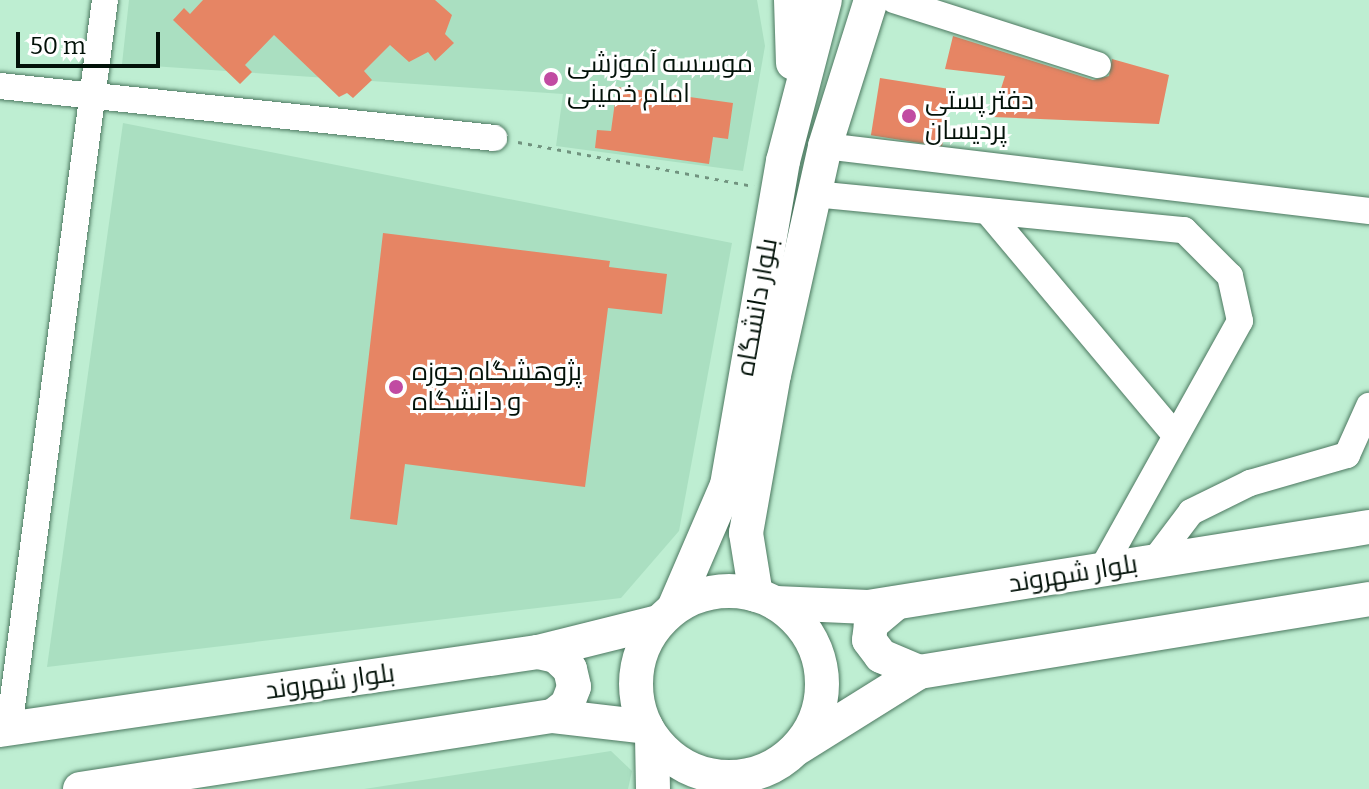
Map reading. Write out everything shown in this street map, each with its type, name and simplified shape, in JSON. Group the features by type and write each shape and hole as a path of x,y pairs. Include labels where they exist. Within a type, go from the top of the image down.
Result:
{"main road":[{"path":"780,176 795,46 791,0"},
{"name":"بلوار دانشگاه","path":"666,615 727,485 780,176 825,0"},
{"path":"835,111 846,0"},
{"name":"بلوار دانشگاه","path":"766,599 746,533 774,375 825,146 871,0"},
{"name":"بلوار شهروند","path":"766,599 868,607 1369,527"},
{"path":"653,789 649,732 635,678 643,649 666,615 714,592 766,599 809,636 819,658 820,705 781,766"},
{"path":"80,789 553,716 649,732 688,769 711,776 735,778 781,766 919,672 1369,599"},
{"path":"896,603 871,624 869,640 881,656 919,672"},
{"name":"بلوار شهروند","path":"4,730 538,652 666,615"},
{"path":"538,652 556,656 570,669 574,687 567,705 553,716"}],"street":[{"path":"4,730 105,0"},
{"path":"894,0 1098,65"},
{"path":"0,86 93,99 494,138"},
{"path":"825,146 1369,211"},
{"path":"814,194 1184,230 1230,276 1240,321 1102,569"},
{"path":"987,211 1175,435"},
{"path":"1154,561 1191,512 1250,483 1347,455 1369,406"}],"path":[{"path":"494,138 780,176"}],"shaded area":[{"name":"موسسه آموزشی امام خمینی","path":"129,0 757,0 765,46 743,171 556,146 563,94 122,64"},
{"name":"پژوهشگاه حوزه و دانشگاه","path":"123,123 732,243 679,531 621,598 47,667"},
{"path":"611,751 632,771 628,789 364,789"}],"building":[{"path":"203,0 435,0 452,15 445,34 454,43 435,61 428,52 409,62 390,45 364,71 372,80 353,98 347,93 339,97 274,35 245,65 252,72 240,84 173,20 184,8 190,14"},
{"path":"953,36 1093,80 1109,76 1112,59 1169,75 1159,124 992,117 1005,76 945,69"},
{"name":"دفتر پستی پردیسان","path":"880,78 951,89 942,147 871,135"},
{"path":"617,87 733,103 728,139 713,137 709,164 595,148 597,130 611,131"},
{"path":"383,233 610,261 609,267 667,274 662,314 608,308 585,487 405,464 397,525 350,519"}],"place":[{"name":"موسسه آموزشی امام خمینی","path":"551,79"},
{"name":"دفتر پستی پردیسان","path":"909,116"},
{"name":"پژوهشگاه حوزه و دانشگاه","path":"396,387"}]}
